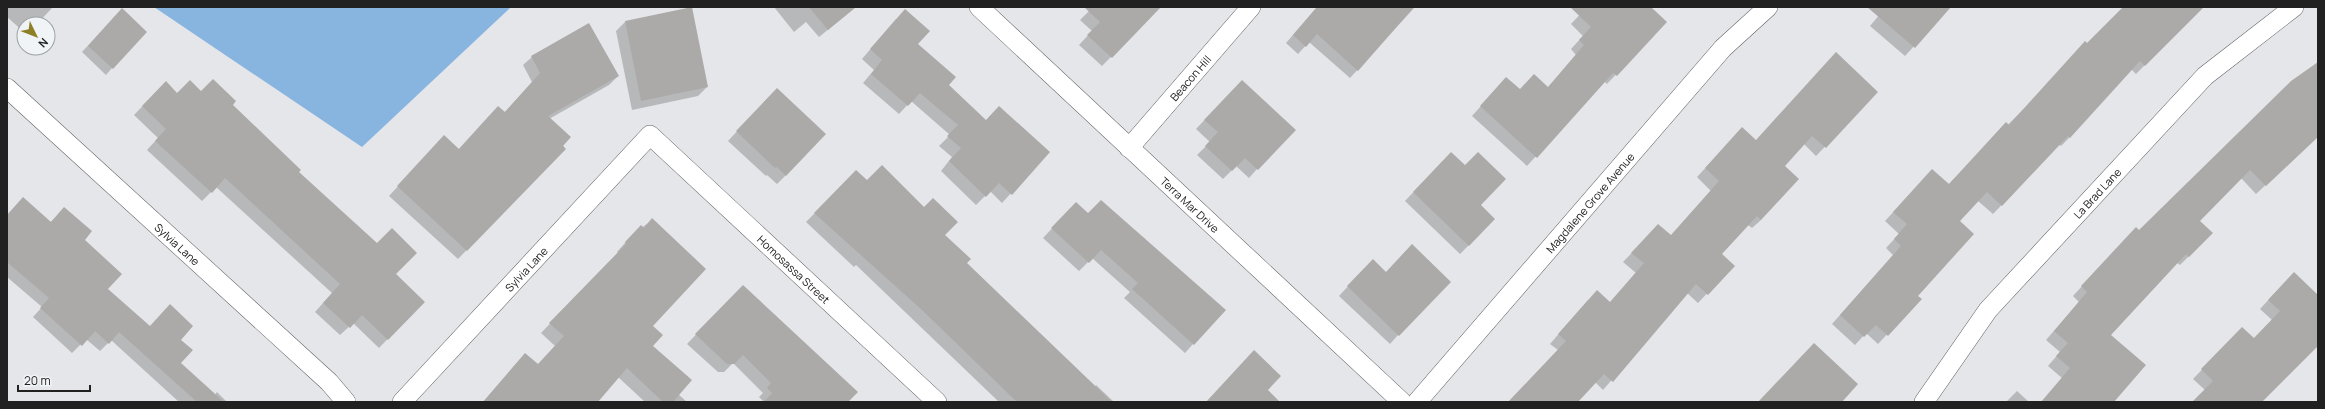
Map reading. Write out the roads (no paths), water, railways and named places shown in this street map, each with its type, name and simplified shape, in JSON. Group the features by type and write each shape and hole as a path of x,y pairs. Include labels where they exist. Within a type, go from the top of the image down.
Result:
{"street":[{"name":"Terra Mar Drive","path":"979,7 1402,402"},
{"name":"Beacon Hill","path":"1129,148 1250,7"},
{"name":"Magdalene Grove Avenue","path":"1417,402 1723,48 1768,7"},
{"name":"La Brad Lane","path":"1924,402 1988,310 2205,76 2294,7"},
{"name":"Sylvia Lane","path":"7,88 329,382 346,402"},
{"name":"Sylvia Lane","path":"402,402 650,135"},
{"name":"Homosassa Street","path":"650,135 926,398"}]}
